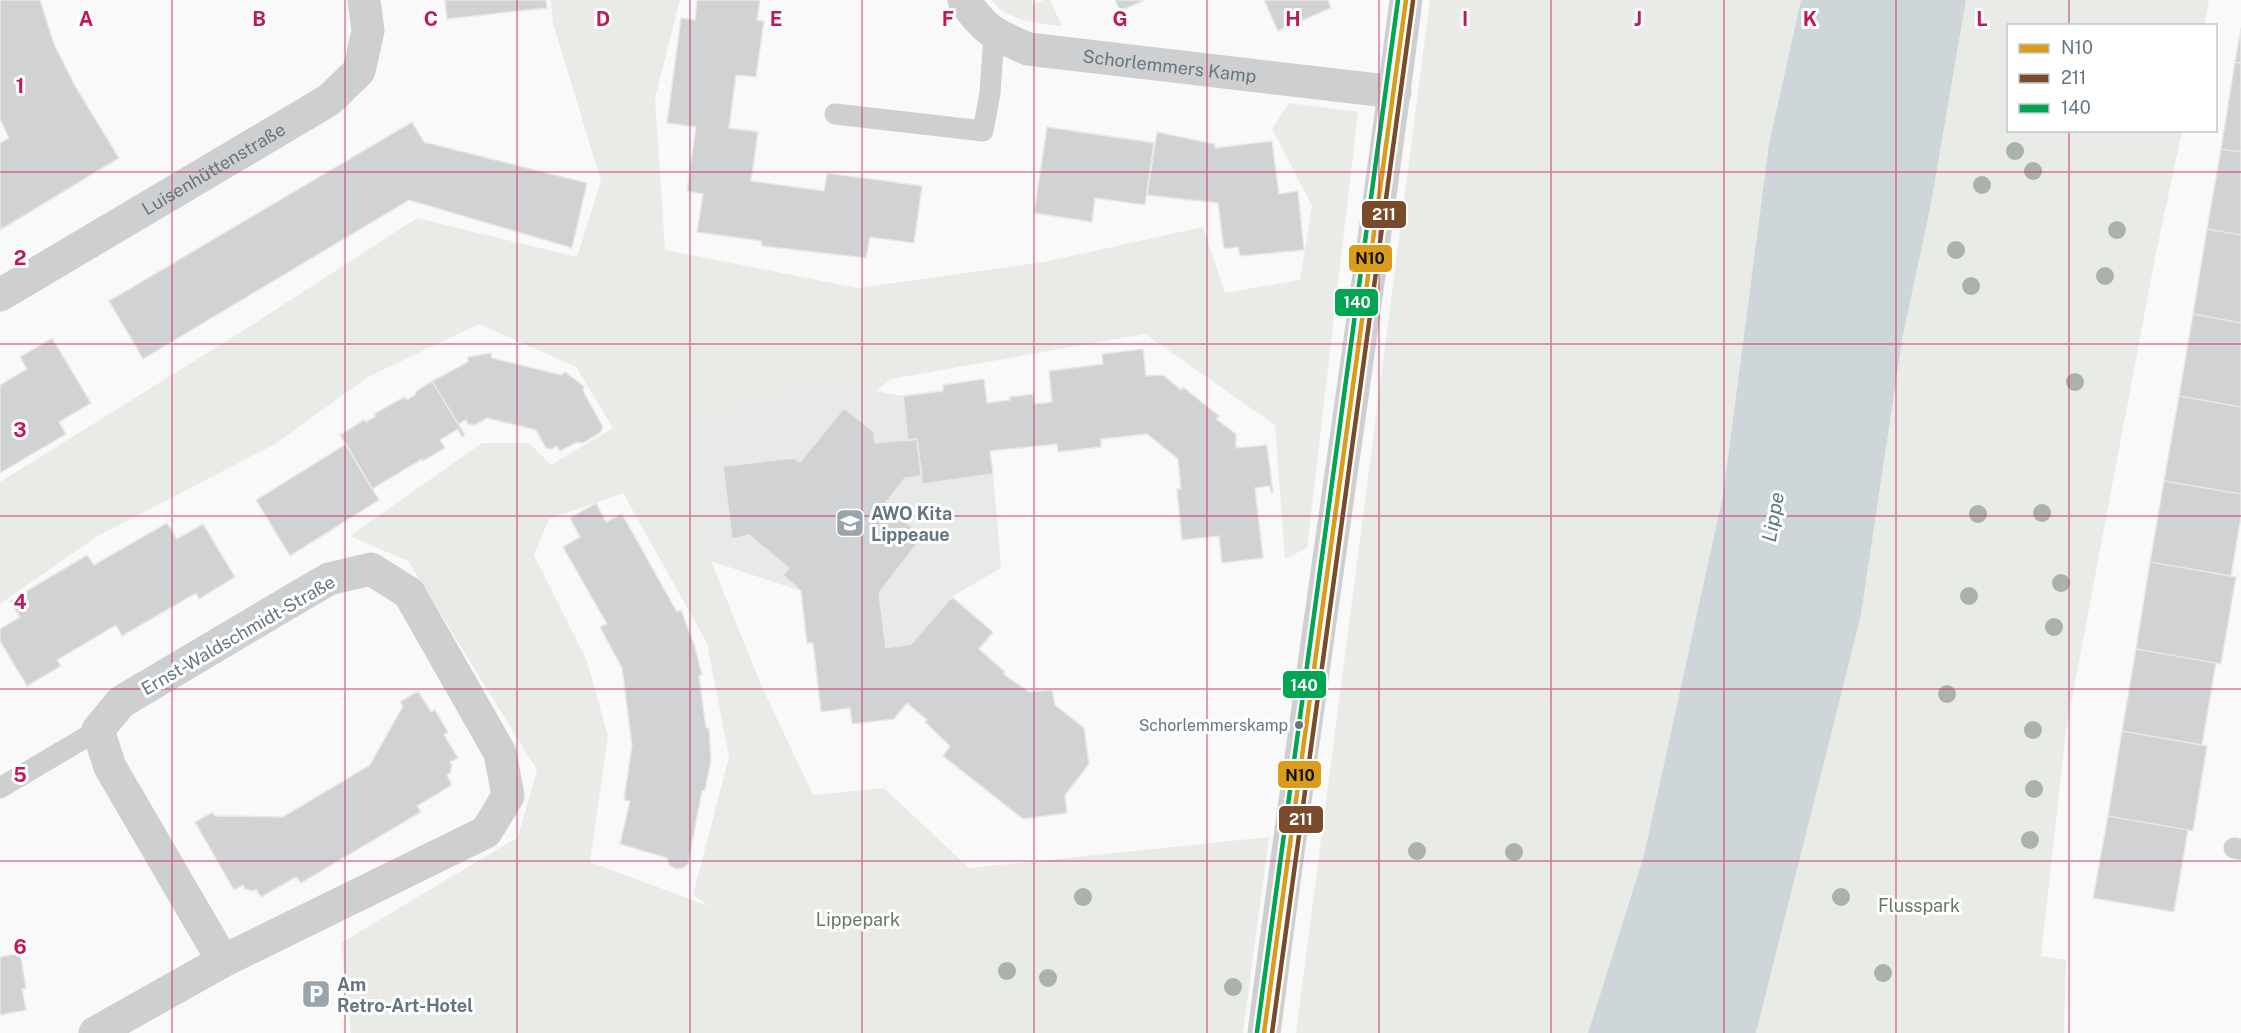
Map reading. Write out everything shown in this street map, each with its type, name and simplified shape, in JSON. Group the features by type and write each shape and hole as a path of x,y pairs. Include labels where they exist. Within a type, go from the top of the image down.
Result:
{"street":[{"name":"Luisenhüttenstraße","path":"0,295 329,100 359,71 368,31 364,0"},
{"name":"Schorlemmers Kamp","path":"964,0 978,21 994,34 1028,49 1395,92"},
{"path":"1264,1033 1406,0"},
{"name":"Ernst-Waldschmidt-Straße","path":"94,1033 223,962 486,832 508,796 500,753 410,592 371,569 329,579 298,597 121,702 98,730"},
{"path":"98,730 110,767 223,962"}],"lane":[{"path":"836,114 983,131 990,93 994,34"},
{"path":"0,788 98,730"}],"shaded area":[{"name":"AWO Kita Lippeaue","path":"819,381 903,396 917,439 922,484 993,474 1001,568 951,597 911,644 886,648 879,593 850,568 801,591 711,561 686,428"}],"green space":[{"name":"Lippepark","path":"551,0 680,0 655,98 665,250 858,288 1044,262 1203,227 1225,293 1300,280 1312,206 1272,129 1289,103 1358,112 1307,548 1285,559 1275,425 1145,334 891,379 876,391 819,381 686,428 711,561 761,685 813,795 884,788 969,868 1269,837 1243,1033 351,1033 341,943 518,837 537,770 408,561 350,536 482,443 529,443 551,465 613,428 576,367 479,324 368,377 275,444 96,537 0,604 0,482 252,325 417,218 577,257 601,181 553,23","holes":["623,493 707,643 729,757 693,895 711,907 590,862 608,736 587,661 534,555 549,519"]},
{"path":"992,0 1031,0 1033,5 1050,0 1062,26 1014,17 998,7"},
{"path":"1430,0 1801,0 1769,144 1723,495 1644,855 1588,1033 1296,1033"},
{"name":"Flusspark","path":"1966,0 2209,0 2204,24 2007,24 2007,132 2182,132 2156,253 2066,730 2041,956 2066,960 2064,1033 1756,1033 1861,615 1903,335 1931,204"}],"water":[{"name":"Lippe","path":"1801,0 1966,0 1931,204 1903,335 1861,615 1756,1033 1588,1033 1644,855 1723,495 1769,144"}],"building":[{"path":"0,0 40,0 54,44 75,86 119,158 0,230 0,143 9,138 0,119"},
{"path":"445,0 546,0 547,8 447,19"},
{"path":"697,0 760,0 757,20 764,21 756,77 736,75 729,128 758,132 751,181 824,191 827,173 922,186 914,243 870,237 866,258 762,246 761,241 697,232 703,194 687,191 696,127 667,123 681,18 695,20"},
{"path":"1115,0 1145,0 1120,11"},
{"path":"1264,0 1328,0 1331,8 1278,31"},
{"path":"2241,28 2241,63 2235,62"},
{"path":"2235,62 2241,63 2241,152 2221,149"},
{"path":"412,122 424,142 587,183 572,248 409,200 143,359 109,301"},
{"path":"1047,127 1154,143 1145,205 1095,198 1092,222 1034,213"},
{"path":"1157,132 1215,144 1215,148 1272,141 1279,194 1298,191 1304,250 1240,256 1238,247 1224,249 1218,203 1147,195"},
{"path":"2221,149 2241,152 2241,235 2207,229"},
{"path":"2207,229 2241,235 2241,323 2193,314"},
{"path":"2193,314 2241,323 2241,407 2179,396"},
{"path":"52,338 91,403 59,422 66,434 0,473 0,385 27,369 20,357"},
{"path":"1143,349 1146,376 1163,375 1181,390 1183,387 1219,416 1216,419 1236,434 1236,448 1267,445 1273,493 1271,493 1270,486 1255,488 1263,558 1222,563 1219,536 1182,540 1177,489 1181,489 1178,459 1147,434 1101,439 1101,447 1058,452 1057,444 990,451 993,474 922,484 917,439 908,441 903,396 943,391 943,385 984,379 987,403 1033,394 1034,404 1052,402 1049,371 1103,364 1102,354"},
{"path":"491,353 492,358 561,375 565,372 584,386 583,391 603,427 601,432 583,443 577,442 560,451 557,446 552,449 546,448 536,430 487,418 475,425 468,424 466,420 458,424 432,381 468,362 468,357"},
{"path":"432,381 465,435 462,437 458,429 440,440 445,448 372,489 340,435 364,420 366,422 376,416 374,414 397,401 405,397 407,400"},
{"path":"2179,396 2241,407 2241,494 2164,481"},
{"path":"844,408 874,432 875,443 917,439 922,476 905,478 884,505 923,536 879,593 886,648 911,644 952,597 993,632 979,649 1005,672 1003,674 1029,692 1052,690 1055,705 1084,728 1089,764 1065,795 1067,813 1023,819 943,756 950,746 925,722 927,720 907,703 894,719 852,724 850,708 821,712 813,643 807,643 801,591 783,575 789,568 749,535 732,539 723,466 794,458 800,462"},
{"path":"346,444 379,500 290,556 256,500"},
{"path":"2164,481 2241,494 2241,517 2231,576 2150,562"},
{"path":"596,503 606,522 622,514 677,612 681,610 694,644 702,675 699,676 706,728 709,728 711,760 705,790 702,791 688,864 683,868 676,869 669,865 667,858 620,844 630,801 624,800 632,745 622,668 600,627 607,624 563,547 580,537 570,518"},
{"path":"167,523 177,539 203,524 235,577 199,599 196,593 122,636 116,625 57,660 61,666 27,686 0,641 0,629 20,617 10,601 87,555 94,565"},
{"path":"2150,562 2236,577 2221,664 2136,649"},
{"path":"2136,649 2216,663 2202,745 2122,731"},
{"path":"418,691 431,712 435,710 448,732 444,735 458,758 450,762 452,765 447,775 452,785 417,806 421,812 301,883 296,877 261,897 256,889 254,891 245,889 243,885 234,890 195,822 213,812 215,816 283,817 370,765 403,706 400,702"},
{"path":"2122,731 2207,746 2193,831 2108,816"},
{"path":"2108,816 2188,830 2174,912 2093,898"},
{"path":"20,953 26,988 22,989 26,1010 0,1015 0,957"}],"transit line":[{"name":"140","path":"1257,1032 1398,0"},
{"name":"N10","path":"1264,1033 1406,0"},
{"name":"211","path":"1272,1033 1413,1"}],"place":[{"name":"AWO Kita Lippeaue","path":"850,523"},
{"name":"Schorlemmerskamp","path":"1299,725"},
{"name":"Am Retro-Art-Hotel","path":"316,994"}]}
